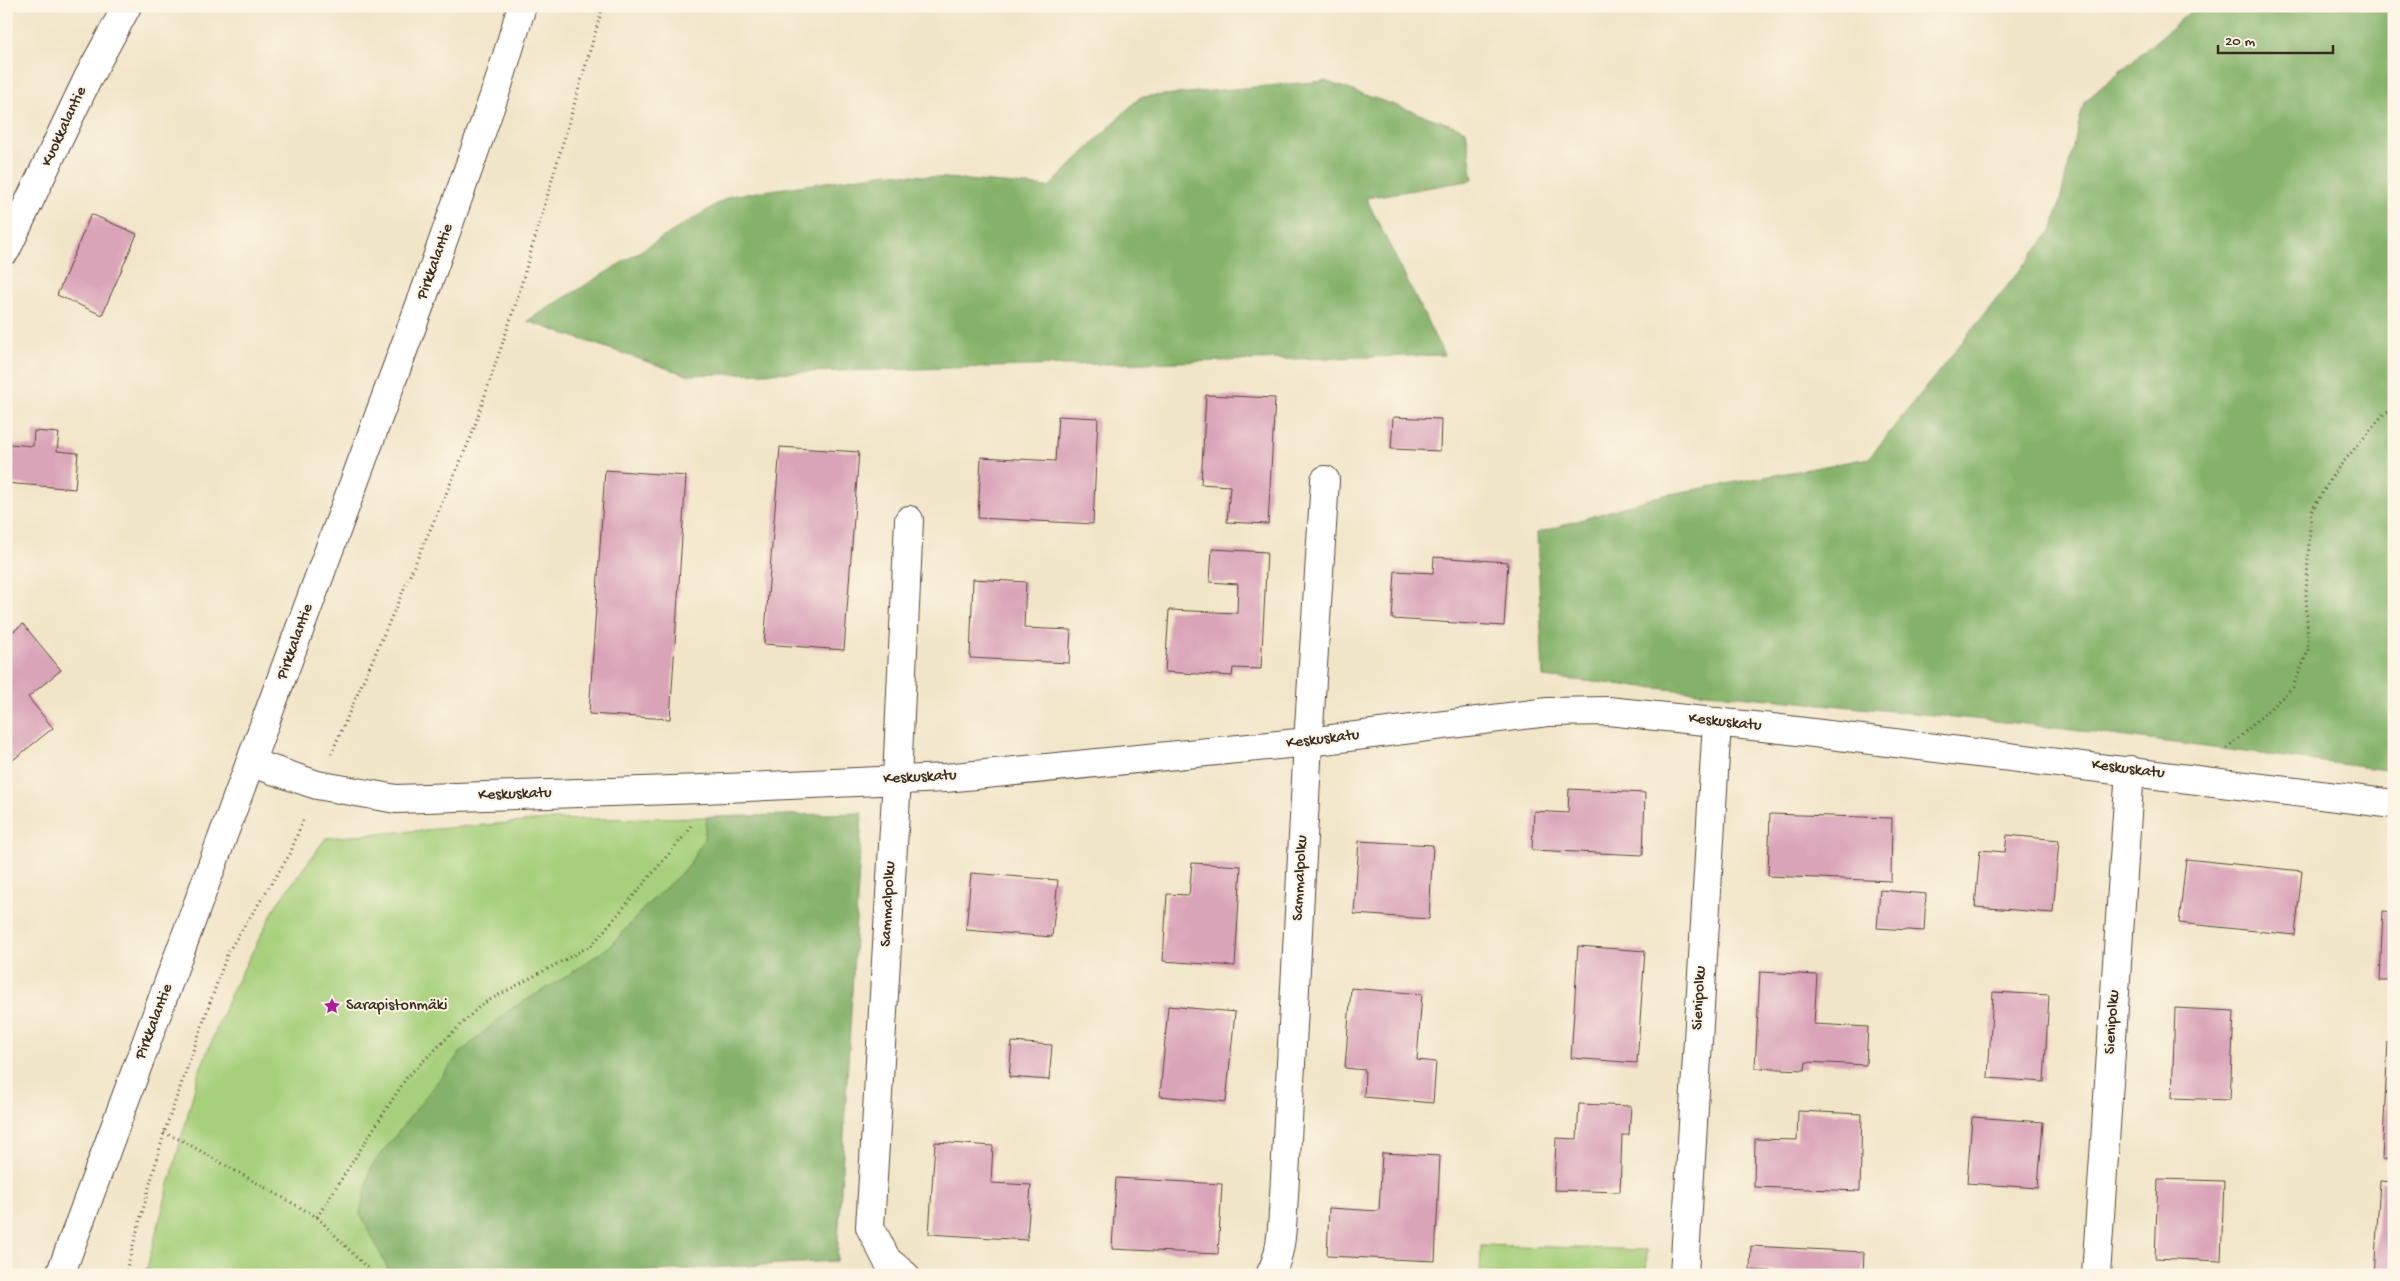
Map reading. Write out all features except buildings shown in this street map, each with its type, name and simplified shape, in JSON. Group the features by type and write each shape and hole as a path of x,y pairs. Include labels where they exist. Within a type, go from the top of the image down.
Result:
{"street":[{"name":"Kuokkalantie","path":"6,250 88,78 127,6"},
{"name":"Pirkkalantie","path":"60,1275 252,763 430,277 499,82 522,6"},
{"name":"Sammalpolku","path":"1270,1275 1276,1263 1280,1246 1284,1196 1308,742 1325,480"},
{"name":"Sammalpolku","path":"905,1275 887,1260 870,1228 897,779 909,520"},
{"name":"Keskuskatu","path":"252,763 317,786 396,799 703,789 945,778 1308,742 1548,712 1608,711 2130,770 2394,804"},
{"name":"Sienipolku","path":"1684,1275 1717,722"},
{"name":"Sienipolku","path":"2096,1275 2130,770"}],"path":[{"path":"124,1275 164,1133 228,952 290,854 317,786 471,437 515,306 602,6"},
{"path":"2208,780 2226,750 2293,687 2308,651 2306,593 2311,512 2334,473 2384,414 2394,408"},
{"path":"317,1217 407,1077 482,1004 592,945 689,830 703,789"},
{"path":"164,1133 181,1140 317,1217 374,1275"}],"green space":[{"path":"2197,6 2394,6 2394,771 2025,724 1543,677 1537,533 1659,496 1869,458 2053,229 2084,102"},
{"path":"1325,81 1466,130 1473,180 1366,198 1444,355 687,375 527,321 730,196 888,173 1049,187 1140,97"},
{"path":"862,813 837,1261 580,1275 391,1275 360,1213 371,1167 460,1053 508,1011 562,979 612,945 647,905 688,867 704,839 707,817"},
{"path":"707,817 704,839 688,867 647,905 612,945 460,1053 416,1110 385,1260 391,1275 145,1275 199,1072 231,993 277,904 326,838 547,820"},
{"path":"1481,1245 1647,1250 1646,1275 1480,1275"}],"place":[{"name":"Sarapistonmäki","path":"332,1006"}]}
